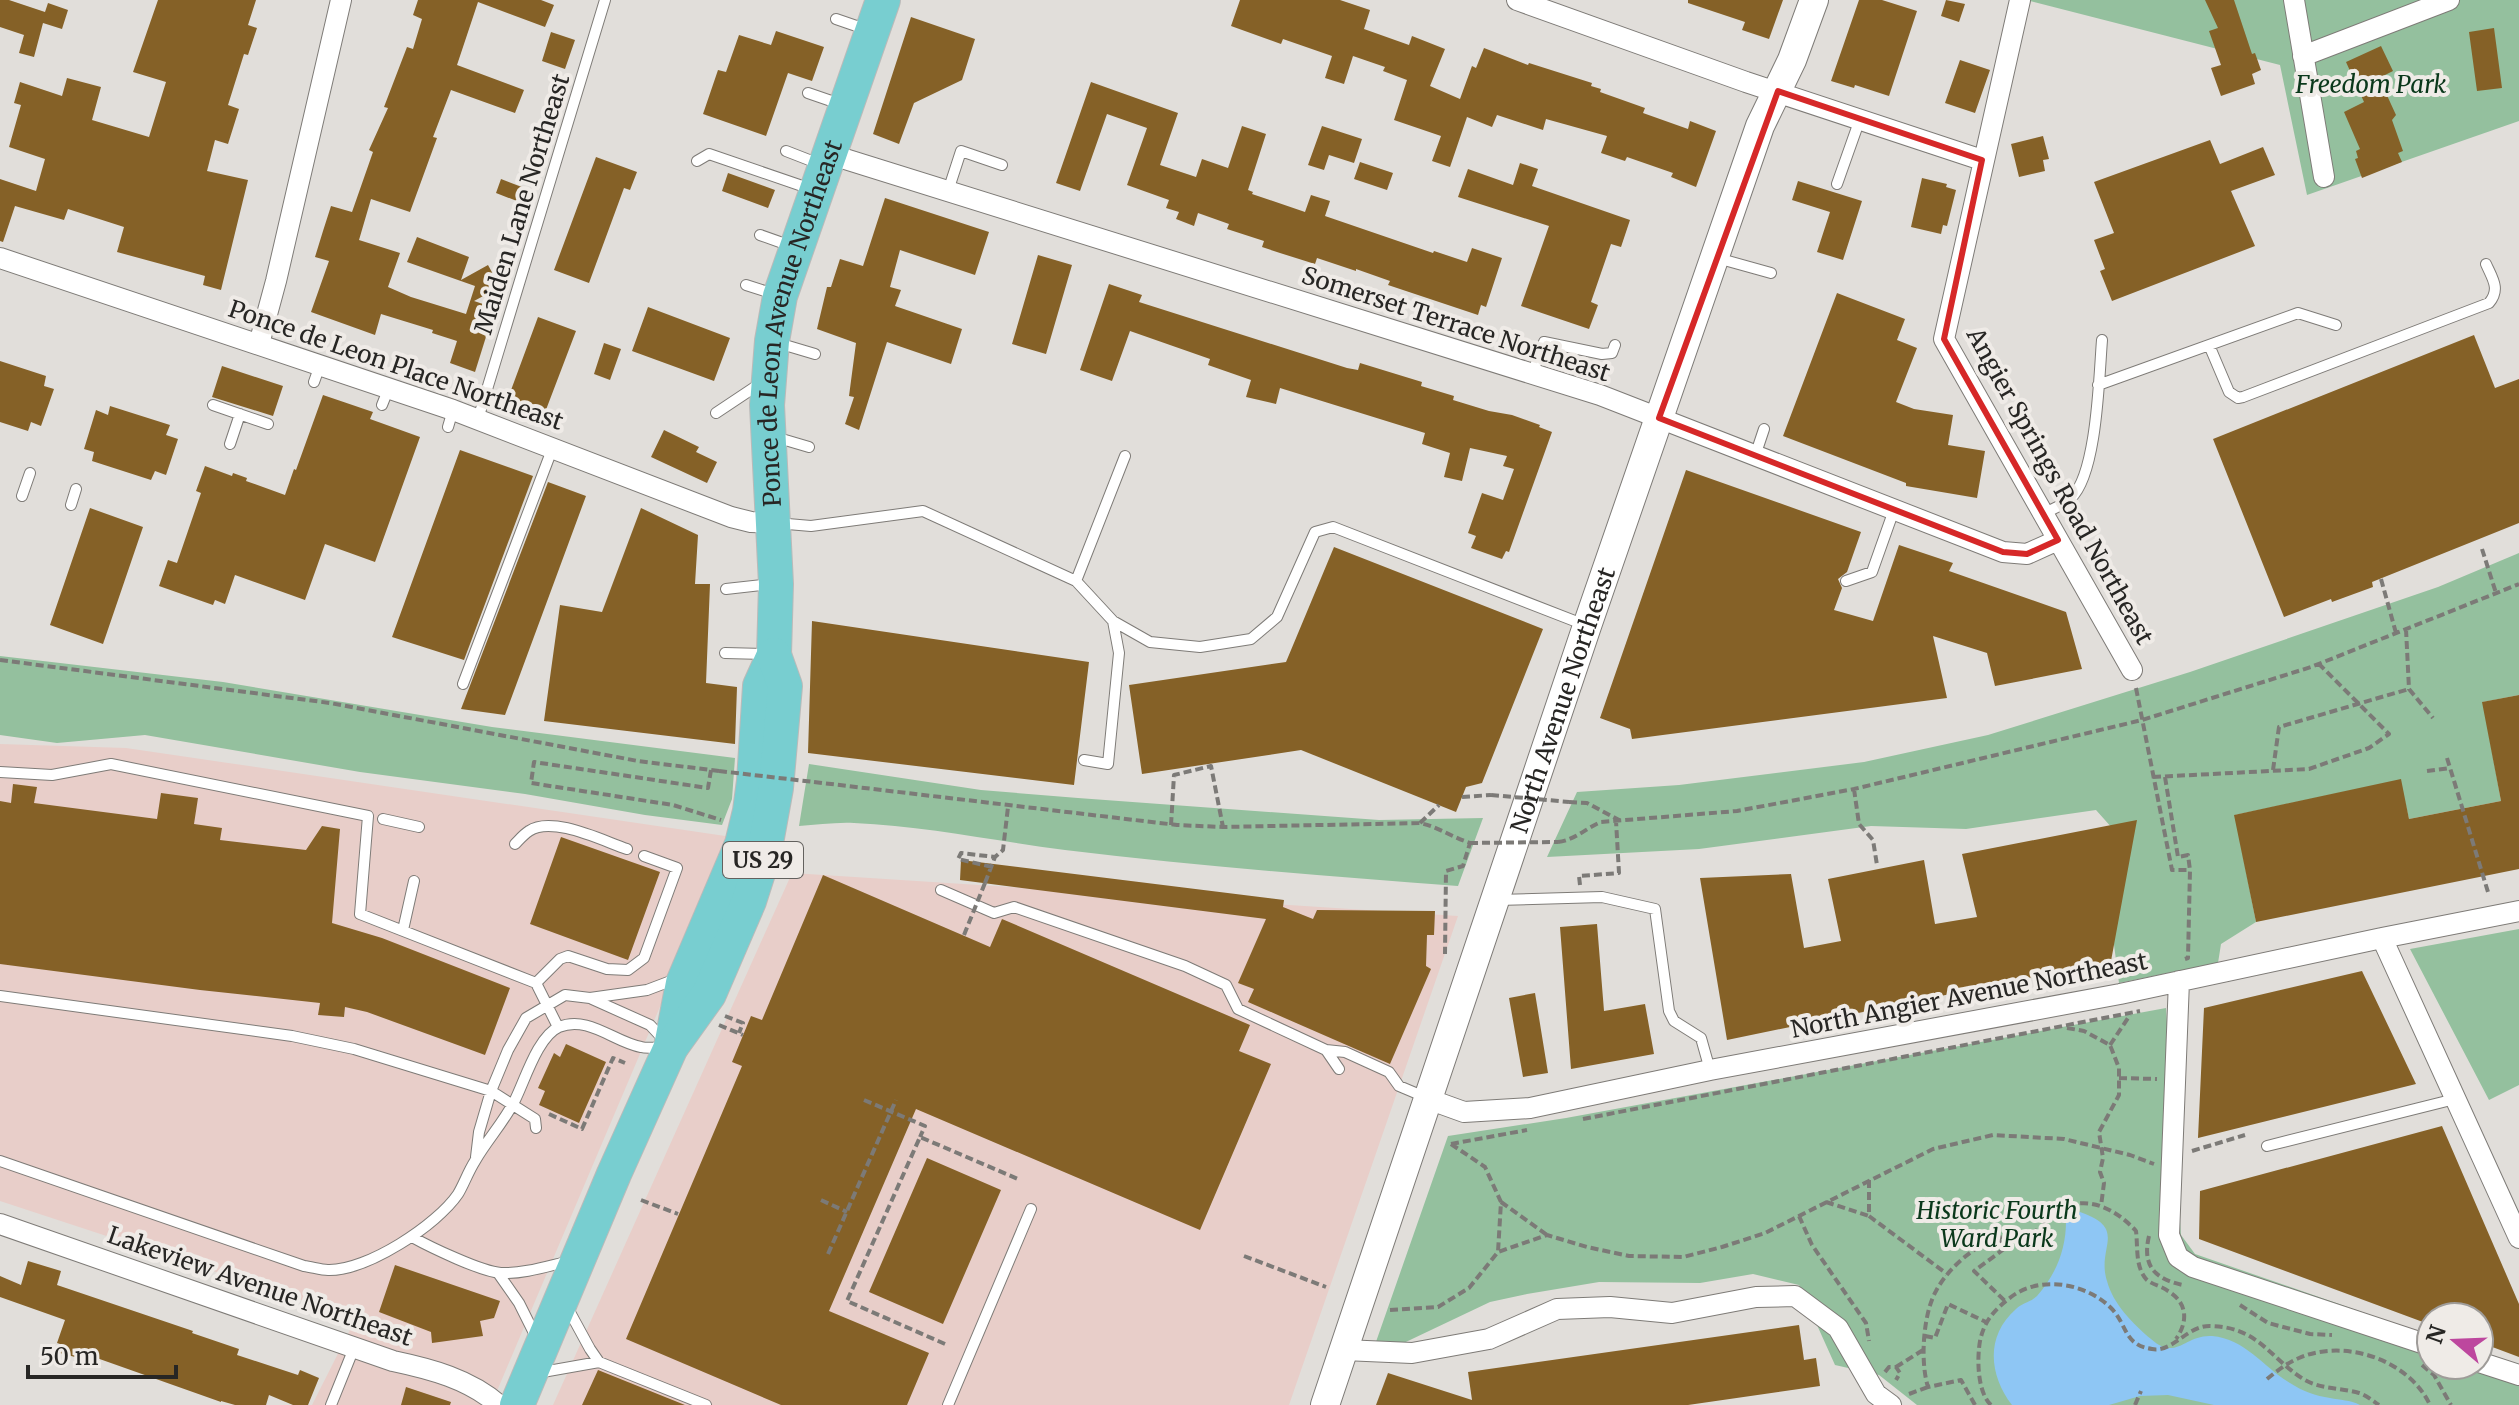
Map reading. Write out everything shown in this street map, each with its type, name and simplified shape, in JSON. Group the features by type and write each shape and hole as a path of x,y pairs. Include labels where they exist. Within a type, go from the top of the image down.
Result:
{"highway":[{"name":"Ponce de Leon Avenue Northeast","path":"529,1376 671,1047 709,994 749,901 764,854 776,788 785,686 774,655 776,584 767,405 772,341 780,296 877,16"},
{"name":"Ponce de Leon Avenue Northeast","path":"671,1047 683,983 742,844 750,811 760,686 774,655"}],"main road":[{"name":"North Avenue Northeast","path":"1325,1405 1587,626 1760,126 1792,60 1814,0"}],"street":[{"path":"259,344 341,0"},
{"path":"1517,0 1746,82 1982,160"},
{"name":"Angier Springs Road Northeast","path":"2020,0 1944,339 2132,670"},
{"path":"2294,0 2324,177"},
{"path":"2303,56 2449,0"},
{"name":"Somerset Terrace Northeast","path":"823,170 948,191 1600,395 2003,552 2027,554 2058,540"},
{"name":"Ponce de Leon Place Northeast","path":"0,258 259,344 317,374 385,398 450,418 478,419 731,517 774,523"},
{"name":"North Angier Avenue Northeast","path":"1428,1099 1464,1112 1530,1108 1710,1070 2120,994 2176,971 2382,938 2519,911"},
{"path":"2382,938 2519,1238"},
{"path":"2176,971 2169,1235 2178,1257 2193,1267 2415,1341"},
{"name":"Lakeview Avenue Northeast","path":"0,1224 354,1348 393,1361 430,1368 465,1383 499,1405"},
{"path":"1344,1350 1412,1353 1474,1342 1489,1339 1557,1309 1610,1307 1672,1313 1756,1297 1795,1296 1838,1328 1880,1401"},
{"path":"2495,1367 2519,1375"}],"lane":[{"name":"Maiden Lane Northeast","path":"478,419 605,0"},
{"path":"836,19 877,16"},
{"path":"808,93 846,106"},
{"path":"1837,184 1860,119"},
{"path":"786,151 823,170"},
{"path":"948,191 961,151 1002,165"},
{"path":"697,161 709,154 823,170"},
{"path":"760,235 797,248"},
{"path":"1715,257 1771,273"},
{"path":"2209,345 2229,392 2238,398 2243,397 2489,303 2495,296 2496,287 2486,264"},
{"path":"746,285 780,296"},
{"path":"2098,385 2298,313 2336,325"},
{"path":"2043,514 2070,499 2082,482 2089,460 2102,340"},
{"path":"772,341 815,354"},
{"path":"1532,374 1544,342 1602,354 1612,353 1615,345"},
{"path":"716,413 769,377"},
{"path":"213,405 268,424"},
{"path":"230,444 240,414"},
{"path":"1755,456 1764,429"},
{"path":"769,435 809,447"},
{"path":"463,684 553,446"},
{"path":"1076,581 1125,456"},
{"path":"22,496 30,473"},
{"path":"71,505 76,489"},
{"path":"1846,581 1872,572 1894,510"},
{"path":"774,523 811,526 923,511 1076,581 1113,621 1150,642 1200,647 1251,639 1277,617 1315,532 1333,527 1587,626"},
{"path":"726,589 776,584"},
{"path":"1084,760 1108,764 1119,653 1113,621"},
{"path":"725,653 774,655"},
{"path":"0,772 52,775 111,764 368,816 360,914 536,983 558,1027"},
{"path":"383,819 419,827"},
{"path":"515,844 539,826 561,826 627,849"},
{"path":"536,983 560,959 568,956 607,969 628,970 644,958 677,868 644,856"},
{"path":"403,930 414,881"},
{"path":"941,890 994,913 1014,907 1185,966 1226,985 1238,1009 1326,1050 1345,1052 1389,1072 1399,1086 1428,1099"},
{"path":"1494,900 1602,897 1655,909 1669,1011 1674,1021 1701,1038 1710,1070"},
{"path":"476,1159 479,1132 491,1091 526,1018 565,995 590,998 647,990 675,979 690,968"},
{"path":"0,996 292,1036 354,1049 491,1091 535,1119 536,1128"},
{"path":"590,998 650,1025 671,1047"},
{"path":"0,1161 304,1266 330,1270 364,1261 412,1237 457,1195 476,1159 514,1103 543,1042 558,1027 576,1025 597,1029 640,1047 671,1047"},
{"path":"1326,1050 1339,1069"},
{"path":"2267,1146 2455,1099"},
{"path":"948,1405 1031,1209"},
{"path":"412,1237 434,1249 498,1273 578,1259"},
{"path":"498,1273 519,1303 529,1376 599,1362 706,1405"},
{"path":"562,1297 599,1362"},
{"path":"331,1405 354,1348"}],"path":[{"path":"2482,549 2496,593"},
{"path":"2381,579 2396,633"},
{"path":"0,660 330,703 638,761 1171,825 1223,827 1420,823 1437,827 1470,843 1558,842 1569,841 1601,822 1737,811 1854,789 2142,720 2319,664 2519,584"},
{"path":"2406,629 2409,689 2433,718"},
{"path":"2153,777 2309,769 2369,748 2389,734 2319,664"},
{"path":"2132,670 2172,870 2190,870"},
{"path":"2273,770 2279,727 2409,689"},
{"path":"2447,758 2488,892"},
{"path":"711,770 708,788 534,762 531,783 673,805 727,822"},
{"path":"1171,825 1174,775 1211,766 1223,827"},
{"path":"2427,771 2450,768"},
{"path":"2165,777 2178,857 2188,855 2190,870 2188,958 2176,971"},
{"path":"1854,789 1859,824 1873,840 1877,865"},
{"path":"1462,797 1491,795 1587,803 1618,821"},
{"path":"1420,823 1439,805"},
{"path":"964,935 995,857 1003,850 1009,806"},
{"path":"1579,876 1619,873 1618,821"},
{"path":"1445,954 1446,871 1463,866 1470,843"},
{"path":"992,867 958,859 961,853 995,857"},
{"path":"717,1024 741,1034 743,1023 721,1015"},
{"path":"1574,1121 2130,1015 2110,1045"},
{"path":"2065,1027 2084,1031 2110,1045 2119,1068 2119,1095 2099,1132 2103,1158 2100,1172 2104,1183 2101,1206"},
{"path":"548,1113 582,1129 613,1058 625,1063"},
{"path":"2119,1078 2175,1079"},
{"path":"864,1100 925,1126 847,1301 945,1344"},
{"path":"828,1254 896,1100"},
{"path":"1498,1252 1501,1202 1485,1167 1451,1144 1528,1129"},
{"path":"1501,1202 1547,1235 1629,1256 1683,1257 1765,1233 1933,1149 1993,1135 2064,1139 2130,1155 2156,1165 2245,1135"},
{"path":"920,1137 1018,1179"},
{"path":"1869,1180 1869,1216"},
{"path":"641,1200 678,1214"},
{"path":"821,1200 847,1212"},
{"path":"1826,1202 1869,1216 1948,1275"},
{"path":"1928,1387 1923,1350 1925,1336 1935,1292 1948,1275 1968,1254 1998,1238 2038,1230 2056,1212 2078,1204 2101,1206 2121,1215 2136,1231 2140,1270 2148,1281 2168,1290 2185,1314 2184,1328 2172,1344"},
{"path":"1799,1216 1812,1245 1866,1323 1870,1345"},
{"path":"1390,1310 1438,1307 1469,1288 1498,1252 1547,1235"},
{"path":"1998,1238 2004,1249 1974,1271 2005,1301"},
{"path":"1244,1256 1326,1287"},
{"path":"1991,1405 1986,1401 1981,1381 1978,1352 1983,1327 2005,1301 2017,1292 2038,1284 2078,1287 2098,1298 2113,1309 2130,1340 2141,1347 2156,1351 2189,1331 2210,1325 2242,1331 2267,1346 2285,1365 2307,1381 2362,1393 2379,1405"},
{"path":"1925,1336 1935,1338 1948,1304 1986,1322"},
{"path":"1885,1372 1923,1350"},
{"path":"2267,1379 2301,1356 2326,1351 2354,1352 2378,1358 2405,1373 2423,1391 2430,1405"},
{"path":"1896,1367 1900,1373 1896,1380"},
{"path":"1909,1394 1961,1380 1975,1405"},
{"path":"2135,1405 2141,1391"}],"highlighted area":[{"path":"1778,91 1982,160 1944,339 2058,540 2027,554 2003,552 1659,418"}],"shaded area":[{"path":"0,744 126,748 732,837 491,1405 312,1405 356,1318 0,1201"},
{"path":"792,873 1458,916 1289,1405 553,1405"}],"green space":[{"name":"Freedom Park","path":"2026,0 2519,0 2519,121 2307,195 2280,65"},
{"path":"2519,553 2519,695 2483,702 2501,801 2409,819 2400,780 2235,815 2256,922 2221,944 2218,963 2119,983 2108,899 2121,838 2096,810 1966,829 1871,826 1699,849 1547,857 1577,792 1679,785 1864,762 1988,735 2190,672 2438,587"},
{"path":"0,656 223,682 492,727 735,758 732,799 722,825 360,772 145,735 57,743 0,735"},
{"path":"809,764 981,790 1078,798 1379,820 1483,818 1458,886 1114,856 880,825 840,823 799,826"},
{"path":"2519,929 2519,1085 2489,1100 2410,949"},
{"name":"Historic Fourth Ward Park","path":"2166,1008 2181,1235 2195,1254 2415,1330 2415,1381 2495,1381 2495,1366 2519,1366 2519,1405 1917,1405 1879,1375 1835,1365 1799,1285 1753,1274 1700,1283 1599,1282 1490,1302 1370,1359 1448,1136 1566,1118"}],"water":[{"path":"2080,1212 2095,1218 2107,1232 2105,1269 2114,1298 2131,1320 2160,1345 2174,1348 2203,1336 2224,1338 2245,1348 2299,1388 2360,1405 2214,1405 2168,1395 2140,1396 2109,1405 2012,1405 1995,1369 1995,1343 1999,1331 2016,1309 2037,1296 2050,1279 2062,1252 2066,1221"}],"building":[{"path":"0,0 45,12 48,3 68,10 62,29 43,23 34,57 19,53 24,35 0,27"},
{"path":"158,0 256,0 248,25 257,28 248,55 244,54 228,105 239,109 228,144 215,140 207,171 248,180 221,290 203,285 205,276 117,252 124,227 68,209 64,220 15,206 3,242 0,241 0,179 36,191 45,159 9,147 21,105 14,103 20,82 62,96 67,78 101,87 92,120 149,137 166,82 133,72"},
{"path":"418,0 541,0 554,5 545,27 478,2 457,65 524,90 515,113 451,90 410,212 371,199 359,240 400,253 388,287 466,314 475,286 407,262 417,237 469,257 461,280 488,265 500,287 474,301 495,308 475,372 450,363 457,341 432,333 433,330 381,314 375,335 311,312 329,261 315,257 331,206 352,212 373,152 369,150 388,108 384,107 407,47 413,49 422,19 413,15"},
{"path":"1240,0 1340,0 1370,10 1364,29 1409,45 1412,36 1445,49 1430,86 1460,99 1472,66 1476,68 1484,48 1528,65 1592,83 1591,86 1601,89 1600,92 1645,108 1643,113 1688,129 1690,121 1716,131 1696,187 1671,177 1673,173 1627,157 1625,161 1601,153 1607,136 1546,119 1543,130 1497,115 1492,127 1467,117 1450,167 1432,161 1441,136 1394,120 1407,80 1383,71 1385,67 1353,56 1344,84 1325,78 1332,56 1283,39 1281,44 1231,26"},
{"path":"1688,0 1783,0 1769,39 1742,30 1745,22 1688,3"},
{"path":"1859,0 1882,0 1917,11 1889,96 1831,81"},
{"path":"1946,0 1965,4 1959,22 1941,16"},
{"path":"2205,0 2234,0 2252,54 2255,53 2261,70 2252,74 2255,84 2221,96 2211,68 2221,65 2209,31 2218,28"},
{"path":"911,17 975,39 962,80 914,103 899,144 873,134"},
{"path":"2494,28 2502,88 2477,91 2469,32"},
{"path":"776,31 824,47 812,81 788,73 766,136 703,114 718,70 726,72 739,35 771,45"},
{"path":"551,32 575,40 565,69 542,61"},
{"path":"2381,46 2393,71 2379,78 2396,115 2392,120 2403,151 2398,153 2402,162 2362,178 2355,159 2358,158 2356,151 2360,149 2344,112 2364,102 2346,62"},
{"path":"1960,60 1990,70 1975,113 1945,103"},
{"path":"1091,82 1178,113 1160,165 1196,177 1202,159 1228,168 1242,126 1266,134 1248,190 1252,194 1305,212 1311,195 1330,201 1325,216 1433,253 1467,262 1472,248 1502,258 1486,307 1481,305 1478,315 1388,285 1390,281 1356,269 1317,258 1315,264 1280,253 1262,247 1264,241 1227,229 1229,224 1198,213 1194,226 1176,219 1179,212 1166,208 1169,200 1127,185 1147,128 1107,114 1080,191 1056,183"},
{"path":"1322,126 1362,139 1354,163 1329,155 1324,170 1308,165"},
{"path":"2043,136 2049,159 2043,160 2045,171 2019,177 2011,144"},
{"path":"2210,140 2220,164 2263,147 2275,175 2231,191 2255,246 2112,301 2100,271 2105,269 2094,240 2114,233 2094,182"},
{"path":"596,157 637,172 630,190 624,188 589,283 554,270"},
{"path":"1360,162 1393,173 1387,190 1354,179"},
{"path":"1520,163 1538,169 1532,186 1630,220 1621,247 1611,244 1591,302 1598,305 1589,329 1521,306 1549,226 1458,197 1468,169 1513,185"},
{"path":"728,173 775,190 768,208 722,191"},
{"path":"1922,178 1947,184 1946,187 1956,190 1947,226 1943,225 1941,234 1911,227"},
{"path":"501,179 527,189 522,203 496,193"},
{"path":"1798,181 1862,201 1843,260 1817,252 1830,212 1792,200"},
{"path":"885,198 989,232 975,275 900,250 890,287 901,290 895,306 962,329 951,364 887,342 859,430 845,424 854,397 849,396 856,343 817,329 827,287 831,287 840,259 863,266"},
{"path":"1038,255 1072,265 1046,354 1012,344"},
{"path":"1109,284 1142,295 1139,302 1347,368 1358,370 1360,363 1422,382 1421,386 1454,396 1453,400 1512,415 1552,432 1509,552 1506,551 1502,559 1471,548 1476,536 1468,533 1482,493 1503,500 1514,469 1503,466 1507,456 1470,448 1462,481 1444,477 1450,453 1422,444 1425,433 1280,388 1276,404 1246,397 1251,380 1208,365 1210,359 1130,331 1112,381 1080,370"},
{"path":"1837,293 1905,319 1897,340 1917,348 1896,402 1914,409 1953,415 1948,445 1985,451 1977,498 1906,486 1906,483 1783,436"},
{"path":"648,307 730,338 714,381 632,351"},
{"path":"538,317 576,331 544,415 507,401"},
{"path":"2474,335 2495,388 2519,379 2519,523 2372,582 2373,587 2284,617 2213,439"},
{"path":"604,343 621,349 610,380 594,374"},
{"path":"0,361 46,376 44,386 54,389 41,426 31,422 28,431 0,422"},
{"path":"222,366 283,386 273,416 212,397"},
{"path":"323,395 373,412 370,419 420,437 375,562 325,544 305,600 235,575 225,604 215,600 213,605 159,586 168,560 177,563 201,493 196,491 205,466 247,478 246,481 285,495"},
{"path":"110,406 170,425 166,435 178,439 166,475 155,471 151,480 92,461 94,452 84,449 96,410 108,415"},
{"path":"664,430 699,447 696,452 717,462 707,483 651,457"},
{"path":"460,450 533,476 464,660 392,637"},
{"path":"1686,470 1861,532 1847,572 1838,579 1842,588 1834,610 1873,621 1899,545 1953,563 1949,571 2066,612 2082,669 1995,686 1987,653 1933,636 1947,698 1632,739 1630,729 1600,718"},
{"path":"548,482 586,496 505,715 461,709"},
{"path":"90,508 143,527 103,644 50,625"},
{"path":"641,508 698,535 695,584 710,584 706,683 737,687 735,744 544,721 560,605 602,612"},
{"path":"1334,547 1543,629 1482,783 1466,787 1456,812 1301,750 1142,774 1129,685 1286,662"},
{"path":"812,621 1089,662 1074,785 808,753"},
{"path":"2519,695 2519,869 2256,922 2234,815 2401,779 2409,819 2501,801 2482,702"},
{"path":"13,784 37,787 34,803 157,819 161,793 198,798 194,824 222,828 220,840 306,850 322,826 340,829 332,923 382,938 510,988 485,1055 367,1012 345,1007 344,1017 318,1015 320,1003 0,964 0,801 11,803"},
{"path":"2137,820 2111,961 1727,1040 1700,878 1791,874 1804,948 1841,941 1828,879 1924,860 1935,924 1977,917 1962,854"},
{"path":"561,837 660,872 628,960 530,924"},
{"path":"961,860 1284,900 1283,907 1313,919 1317,910 1435,911 1434,935 1427,935 1426,966 1431,969 1390,1064 1248,1002 1254,989 1238,983 1266,919 960,880"},
{"path":"823,875 990,947 1002,919 1250,1025 1239,1051 1271,1064 1200,1230 916,1109 829,1311 929,1353 907,1405 781,1405 626,1339 742,1066 732,1062 751,1016 762,1020"},
{"path":"1597,924 1604,1011 1645,1004 1654,1054 1571,1069 1560,927"},
{"path":"2362,971 2416,1084 2198,1138 2204,1008"},
{"path":"1535,993 1548,1073 1523,1077 1509,998"},
{"path":"566,1044 606,1062 579,1123 539,1105 545,1091 538,1088 554,1053 560,1057"},
{"path":"2442,1126 2519,1304 2519,1357 2495,1348 2495,1301 2415,1301 2415,1319 2199,1239 2200,1191"},
{"path":"927,1158 1001,1190 943,1324 869,1292"},
{"path":"28,1261 61,1271 57,1285 193,1331 239,1349 237,1355 298,1375 300,1370 319,1378 308,1405 293,1405 269,1395 266,1405 235,1405 77,1351 75,1357 60,1353 63,1345 57,1343 65,1320 0,1297 0,1276 21,1285"},
{"path":"395,1265 500,1301 494,1318 480,1321 483,1336 432,1343 431,1332 379,1312"},
{"path":"1799,1325 1804,1360 1816,1358 1820,1386 1688,1405 1376,1405 1388,1373 1472,1400 1468,1372"},
{"path":"598,1370 685,1405 582,1405"},
{"path":"406,1387 451,1402 450,1405 401,1405"}]}
